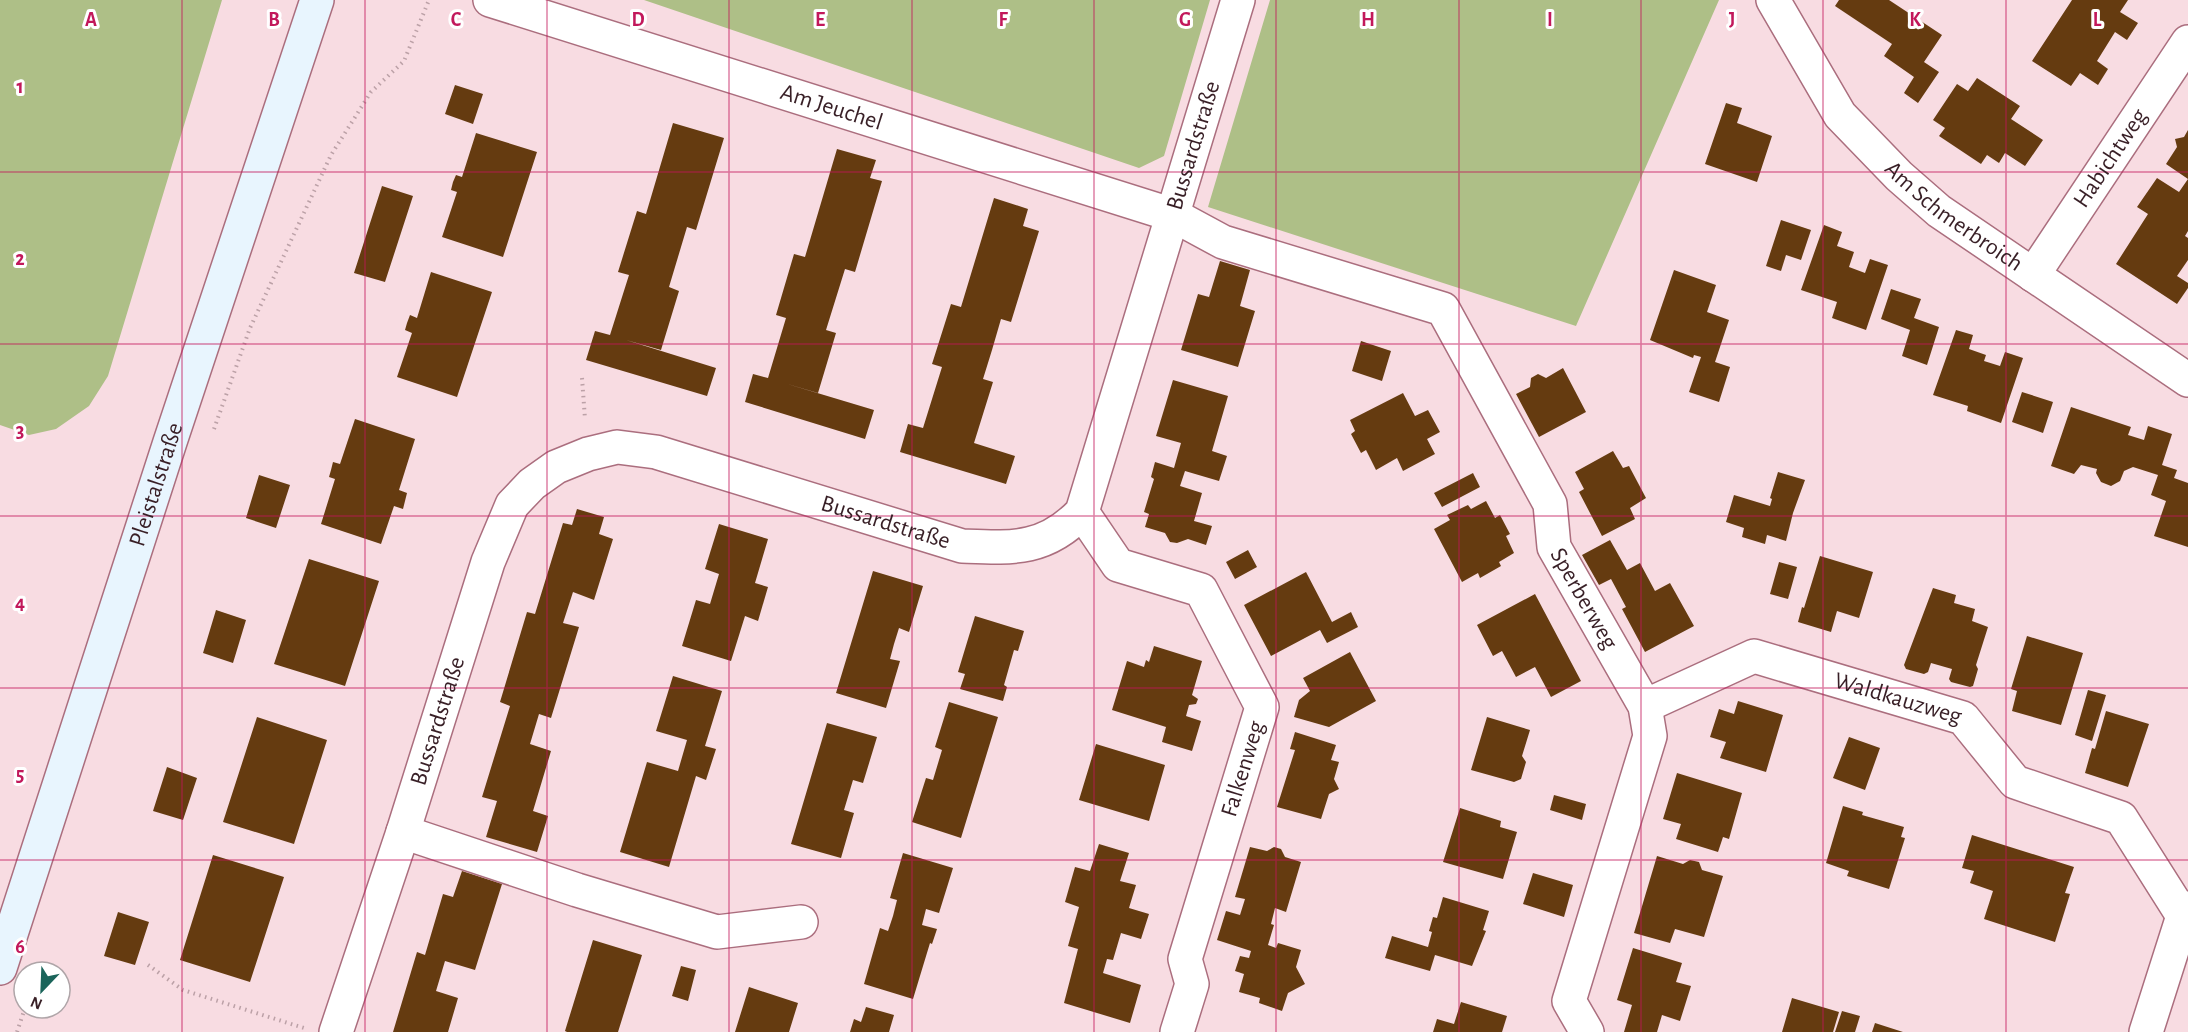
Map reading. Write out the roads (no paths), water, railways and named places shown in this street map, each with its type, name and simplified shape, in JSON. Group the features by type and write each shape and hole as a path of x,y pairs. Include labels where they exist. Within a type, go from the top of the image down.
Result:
{"main road":[{"name":"Pleistalstraße","path":"0,968 162,464 317,0"}],"street":[{"name":"Am Jeuchel","path":"490,0 1173,215"},
{"name":"Bussardstraße","path":"320,1030 403,832 488,562 512,505 532,484 556,467 588,454 617,447 656,452 962,546 1027,545 1051,538 1068,527 1082,512 1238,0"},
{"name":"Am Schmerbroich","path":"1773,0 1840,115 1899,176 1939,211 2188,380"},
{"name":"Habichtweg","path":"2033,274 2188,42"},
{"name":"Sperberweg","path":"1173,215 1223,243 1443,309 1550,504 1554,547 1645,706 1650,736 1569,1001 1587,1032"},
{"name":"Falkenweg","path":"1082,512 1118,565 1201,590 1262,707 1185,958 1192,984 1177,1032"},
{"name":"Waldkauzweg","path":"1645,706 1754,656 1963,718 2015,782 2121,818 2186,912 2146,1032"},
{"path":"403,832 577,891 717,932 801,922"}]}
